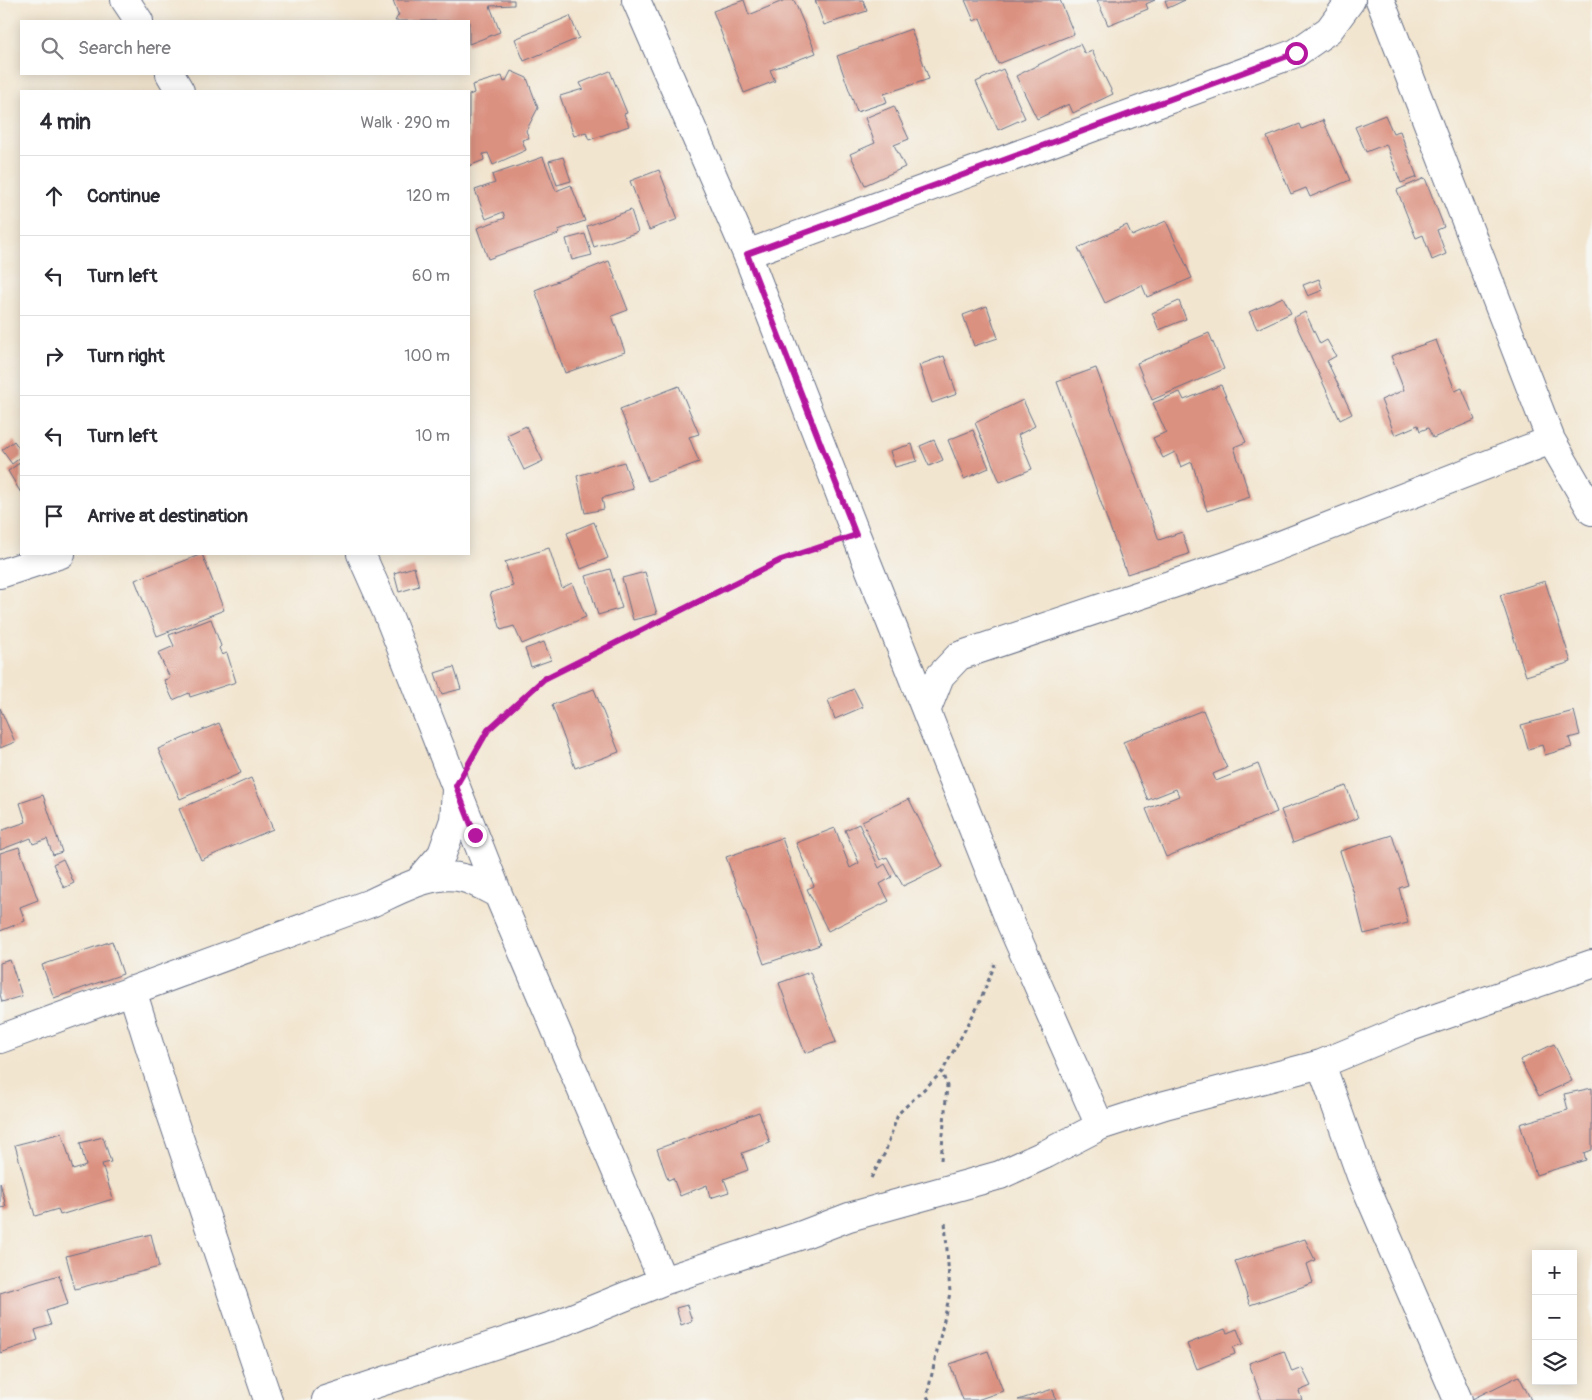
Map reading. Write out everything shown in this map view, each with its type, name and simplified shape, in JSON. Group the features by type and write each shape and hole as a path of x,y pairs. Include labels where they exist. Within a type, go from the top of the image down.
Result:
{"street":[{"path":"125,0 138,20"},
{"path":"636,0 747,254 856,535 927,709 1011,924 1100,1126"},
{"path":"747,254 1296,53 1329,30 1351,0"},
{"path":"1380,0 1551,440 1592,511"},
{"path":"171,75 179,90"},
{"path":"927,709 940,676 959,656 1229,566 1551,440"},
{"path":"0,574 58,555"},
{"path":"362,555 389,617 498,894 663,1281"},
{"path":"418,882 442,854 454,820 456,786"},
{"path":"0,1039 372,902 418,882 448,875 479,883 498,894"},
{"path":"326,1400 555,1325 663,1281 850,1217 1000,1175 1100,1126 1165,1105 1321,1064 1410,1028 1592,964"},
{"path":"132,990 166,1099 268,1400"},
{"path":"1321,1064 1361,1176 1458,1400"}],"path":[{"path":"456,786 488,730 544,679 781,560 856,535"},
{"path":"850,1217 885,1153 898,1114 942,1072 978,1006 1011,924"},
{"path":"929,1400 927,1396 950,1293 941,1164 947,1086 942,1072"}],"building":[{"path":"393,0 514,0 514,5 490,6 500,32 470,44 470,20 396,20 398,14"},
{"path":"744,0 749,15 785,0 794,0 816,53 770,70 775,81 744,93 713,11"},
{"path":"815,0 863,0 867,11 824,25"},
{"path":"965,0 1060,0 1074,34 998,64 980,18 974,21"},
{"path":"1097,0 1155,0 1146,4 1148,9 1108,25"},
{"path":"1165,0 1185,0 1168,8"},
{"path":"570,16 579,38 524,61 515,39"},
{"path":"911,29 929,79 884,94 887,102 857,112 837,56"},
{"path":"1080,44 1085,54 1092,51 1113,94 1073,113 1069,104 1037,119 1016,76"},
{"path":"1003,69 1025,118 998,130 976,82"},
{"path":"511,71 527,78 538,108 526,131 529,138 522,140 526,150 493,165 488,153 483,154 484,160 470,166 470,95 474,93 472,85 502,76 504,82"},
{"path":"610,71 627,113 624,114 629,126 589,140 586,132 574,136 560,96 583,89 580,83"},
{"path":"894,106 909,139 894,145 905,167 865,185 850,154 875,143 865,118"},
{"path":"1385,115 1393,133 1400,131 1417,177 1401,183 1386,144 1366,152 1355,127"},
{"path":"1323,120 1350,180 1310,197 1306,188 1291,194 1267,137 1300,124 1302,129"},
{"path":"543,157 556,191 571,185 585,221 558,230 559,234 488,259 477,228 505,218 503,212 486,219 475,190 495,183 492,175"},
{"path":"563,157 571,181 557,185 549,161"},
{"path":"659,170 678,219 649,230 630,181"},
{"path":"1425,178 1444,227 1437,230 1446,254 1432,260 1423,235 1416,238 1397,190"},
{"path":"631,210 638,232 594,247 587,226"},
{"path":"1166,221 1192,278 1147,297 1142,285 1105,303 1078,248 1127,225 1132,236"},
{"path":"585,234 592,255 572,260 566,239"},
{"path":"609,261 628,310 612,316 625,352 565,373 535,290"},
{"path":"1319,279 1323,290 1308,296 1303,285"},
{"path":"1283,297 1291,313 1257,329 1249,312"},
{"path":"1179,301 1186,319 1159,330 1152,313"},
{"path":"987,306 998,338 974,346 963,315"},
{"path":"1305,312 1320,344 1327,340 1336,356 1327,361 1352,414 1340,420 1293,318"},
{"path":"1209,333 1224,369 1152,400 1137,363"},
{"path":"1436,340 1455,391 1462,388 1475,420 1433,438 1428,428 1420,431 1418,425 1395,435 1381,400 1404,390 1391,356"},
{"path":"944,356 957,394 932,403 919,365"},
{"path":"1096,368 1159,540 1182,532 1189,554 1127,574 1057,382"},
{"path":"1221,385 1246,442 1234,447 1250,497 1207,511 1192,462 1181,467 1175,452 1163,458 1153,438 1166,432 1153,403 1180,392 1184,400"},
{"path":"679,386 699,434 689,437 699,462 648,481 620,409"},
{"path":"1023,400 1035,426 1018,435 1032,469 1000,482 975,423"},
{"path":"526,426 543,461 524,470 507,435"},
{"path":"973,430 989,468 964,479 948,440"},
{"path":"934,440 943,460 929,466 920,446"},
{"path":"14,441 20,450 20,458 12,464 2,450"},
{"path":"912,444 917,461 895,467 890,451"},
{"path":"624,462 633,489 602,498 604,509 585,513 577,476"},
{"path":"20,463 20,491 8,471"},
{"path":"594,522 608,558 581,569 567,533"},
{"path":"549,548 562,588 572,583 586,617 522,644 514,626 501,630 490,593 513,586 505,562"},
{"path":"202,555 224,610 157,636 135,580"},
{"path":"414,567 419,586 399,592 394,573"},
{"path":"610,569 622,608 598,615 586,576"},
{"path":"645,572 657,614 633,620 622,578"},
{"path":"1545,581 1571,662 1526,676 1500,595"},
{"path":"211,619 221,646 219,648 222,655 227,653 236,682 190,697 189,693 173,700 164,680 170,678 158,653 174,646 169,635"},
{"path":"544,642 551,660 531,667 525,649"},
{"path":"454,667 461,689 442,694 435,673"},
{"path":"594,689 619,752 575,768 552,705"},
{"path":"854,689 863,707 835,719 828,700"},
{"path":"0,708 15,742 0,748"},
{"path":"1203,710 1227,768 1213,774 1216,781 1258,764 1277,812 1166,857 1146,809 1179,796 1176,789 1148,800 1123,742"},
{"path":"1574,711 1580,735 1569,738 1572,747 1545,755 1542,745 1528,749 1521,725"},
{"path":"219,723 241,773 180,799 158,749"},
{"path":"251,778 273,829 201,860 179,809"},
{"path":"1346,786 1358,818 1293,843 1281,810"},
{"path":"43,795 62,852 53,855 47,839 33,844 31,838 0,850 0,831 26,822 20,803"},
{"path":"909,799 943,867 903,886 887,857 880,860 862,821"},
{"path":"859,824 879,868 885,864 892,877 880,884 889,901 828,931 807,889 814,886 796,843 835,828 850,868 859,863 845,830"},
{"path":"1392,835 1408,885 1399,888 1408,923 1364,934 1354,894 1340,851"},
{"path":"782,838 820,945 764,964 726,857"},
{"path":"19,847 38,900 20,907 25,921 0,931 0,853"},
{"path":"63,859 74,883 64,888 53,864"},
{"path":"112,941 123,974 54,998 42,965"},
{"path":"10,960 22,996 2,1002 0,994 0,963"},
{"path":"810,972 836,1042 805,1053 779,983"},
{"path":"1554,1044 1572,1081 1539,1096 1520,1060"},
{"path":"1592,1088 1592,1150 1584,1153 1586,1160 1536,1175 1520,1124 1568,1110 1564,1094"},
{"path":"759,1112 770,1143 742,1153 748,1170 724,1179 729,1192 710,1198 707,1185 680,1196 673,1178 668,1180 657,1149"},
{"path":"62,1133 73,1170 86,1166 80,1143 103,1137 111,1162 102,1164 113,1199 60,1215 58,1209 35,1216 15,1145"},
{"path":"0,1182 6,1207 0,1208"},
{"path":"151,1234 159,1267 75,1289 66,1256"},
{"path":"1305,1239 1315,1260 1307,1264 1313,1283 1250,1305 1235,1261"},
{"path":"59,1275 68,1304 46,1311 51,1325 35,1330 38,1340 0,1353 0,1293"},
{"path":"687,1305 692,1321 681,1325 676,1308"},
{"path":"1225,1329 1227,1333 1237,1329 1243,1344 1233,1347 1235,1354 1197,1369 1187,1344"},
{"path":"988,1351 1003,1391 977,1400 963,1400 950,1364"},
{"path":"1284,1351 1292,1372 1302,1368 1311,1386 1299,1391 1302,1400 1262,1400 1249,1363"},
{"path":"1519,1376 1531,1400 1470,1400"},
{"path":"1053,1389 1056,1400 1018,1400"}],"route":[{"path":"475,835 456,786 488,730 544,679 781,560 856,535 747,254 1296,53"}]}
